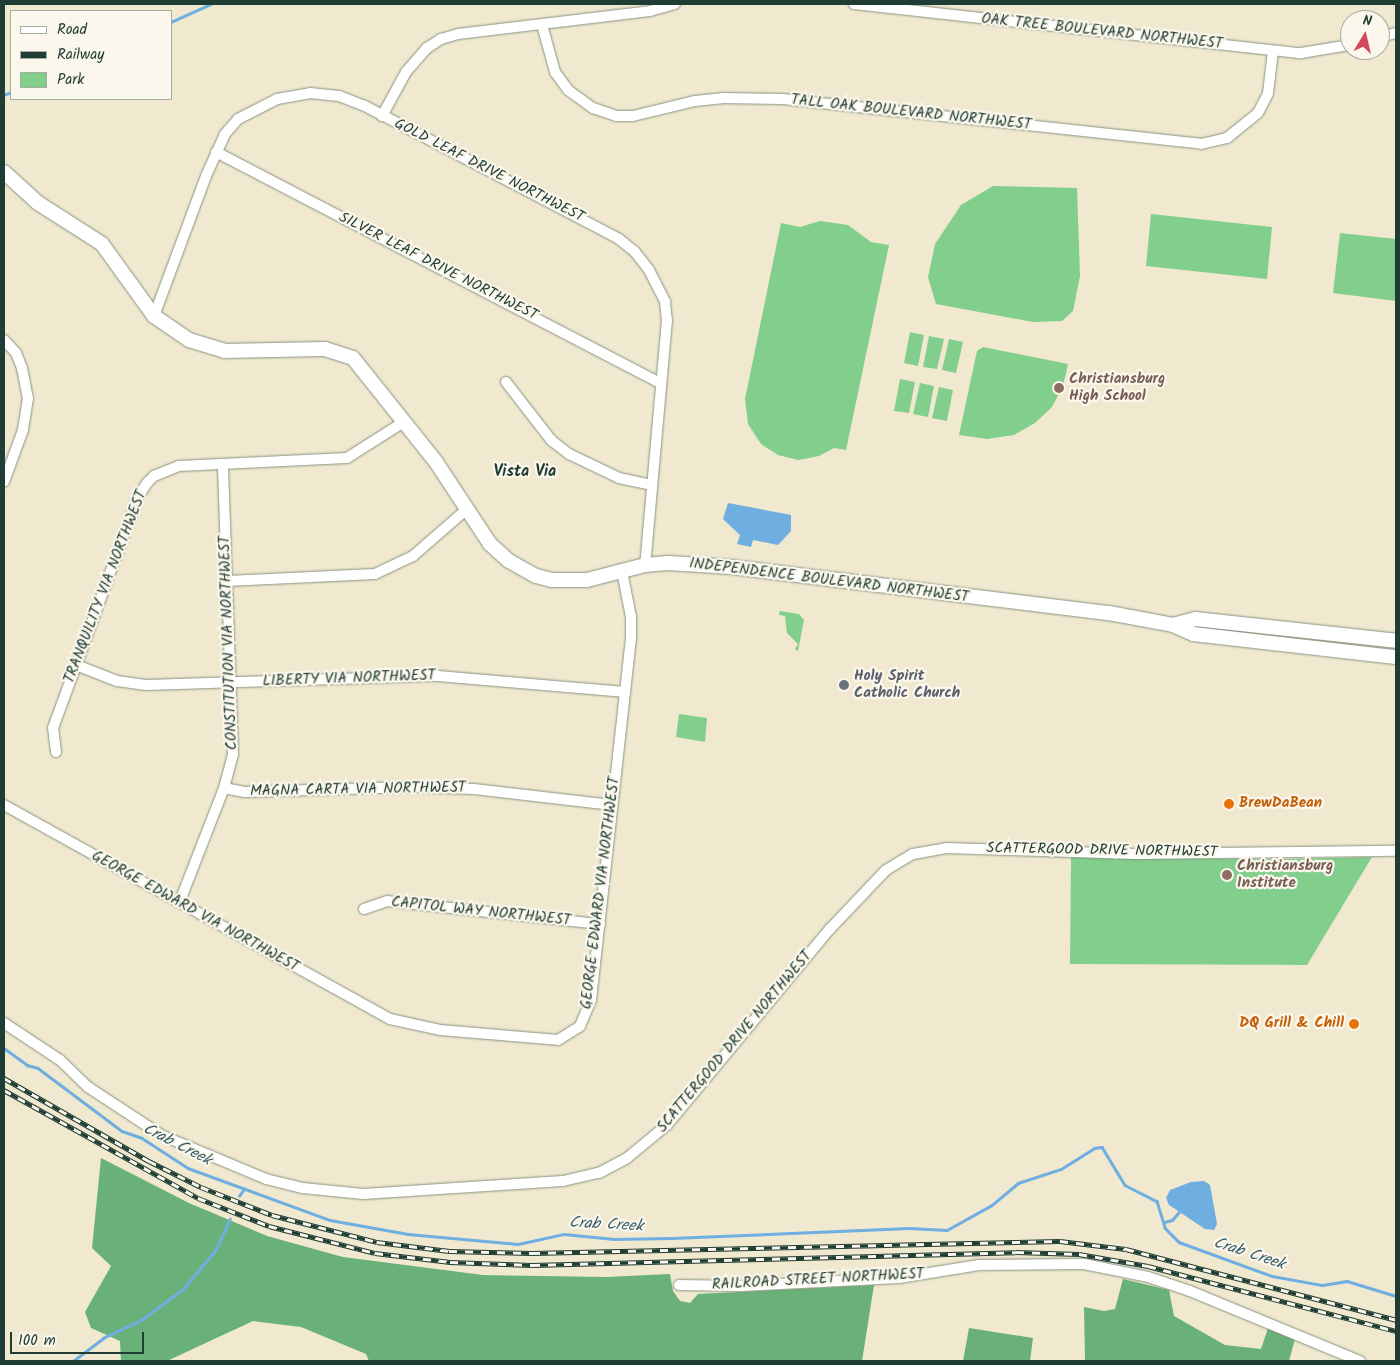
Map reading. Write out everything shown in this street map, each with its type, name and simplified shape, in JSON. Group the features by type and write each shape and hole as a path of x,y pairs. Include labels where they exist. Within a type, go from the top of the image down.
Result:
{"street":[{"path":"382,116 406,72 427,48 441,39 458,34 542,25 626,9 675,4"},
{"name":"OAK TREE BOULEVARD NORTHWEST","path":"854,4 1273,51 1316,53 1340,48"},
{"name":"TALL OAK BOULEVARD NORTHWEST","path":"542,25 560,81 581,101 616,116 650,113 695,101 758,98 1201,144 1227,138 1258,113 1268,93 1273,51"},
{"name":"GOLD LEAF DRIVE NORTHWEST","path":"154,316 216,152 238,119 256,107 292,95 315,93 338,96 382,116 600,229 636,252 649,270 665,302 667,320 645,565"},
{"name":"SILVER LEAF DRIVE NORTHWEST","path":"216,152 660,383"},
{"name":"INDEPENDENCE BOULEVARD NORTHWEST","path":"4,172 38,203 102,244 154,316 189,340 224,351 325,349 354,358 366,370 405,421 466,510 499,553 536,576 569,581 645,565 692,564 732,567 1109,613 1174,625 1194,634 1396,657"},
{"path":"4,340 16,353 22,368 28,398 23,430 4,482"},
{"path":"506,382 547,435 569,454 619,478 651,485"},
{"name":"TRANQUILITY VIA NORTHWEST","path":"56,752 53,728 138,497 154,476 179,466 347,458 405,421"},
{"name":"CONSTITUTION VIA NORTHWEST","path":"180,901 224,788 233,754 223,464"},
{"path":"227,581 374,574 413,556 466,510"},
{"name":"GEORGE EDWARD VIA NORTHWEST","path":"4,805 390,1019 440,1030 544,1041 558,1040 570,1035 586,1015 600,924 625,692 631,617 622,571"},
{"name":"INDEPENDENCE BOULEVARD NORTHWEST","path":"1174,625 1195,619 1396,641"},
{"name":"LIBERTY VIA NORTHWEST","path":"76,666 131,684 468,677 625,692"},
{"name":"MAGNA CARTA VIA NORTHWEST","path":"224,788 245,792 418,787 474,789 612,804"},
{"name":"SCATTERGOOD DRIVE NORTHWEST","path":"4,1023 60,1060 88,1087 161,1135 266,1179 303,1188 363,1194 563,1181 599,1173 627,1158 667,1125 830,929 886,870 913,854 946,848 1136,854 1396,852"},
{"name":"CAPITOL WAY NORTHWEST","path":"364,909 387,901 600,924"},
{"name":"RAILROAD STREET NORTHWEST","path":"679,1285 740,1286 899,1278 979,1265 1084,1264 1148,1277 1190,1291 1360,1361"}],"green space":[{"path":"993,186 1077,188 1080,276 1073,311 1062,321 1033,322 936,304 928,277 935,244 961,205"},
{"path":"1151,214 1272,227 1267,279 1146,266"},
{"path":"820,221 848,225 871,242 889,245 846,450 834,448 819,456 798,460 778,455 761,444 748,424 745,399 781,223 800,227"},
{"path":"1340,233 1396,239 1396,301 1333,293"},
{"path":"910,332 924,335 918,366 904,363"},
{"path":"929,336 944,339 937,369 923,367"},
{"path":"949,339 963,342 956,373 942,370"},
{"path":"983,347 1068,364 1063,386 1052,407 1035,423 1014,435 987,439 959,435 977,351"},
{"path":"900,379 915,382 909,413 894,411"},
{"path":"920,383 934,386 928,417 913,414"},
{"path":"939,387 953,390 947,421 932,418"},
{"path":"780,611 799,614 804,620 798,651 795,649 798,644 787,633 785,616 779,615"},
{"path":"679,714 707,718 705,742 676,737"},
{"path":"1071,857 1285,859 1372,857 1307,965 1070,964"},
{"path":"101,1158 189,1203 267,1236 343,1257 483,1275 606,1277 670,1274 673,1291 680,1301 690,1303 698,1294 874,1285 862,1361 369,1361 366,1354 301,1327 253,1321 167,1361 121,1361 120,1341 91,1328 85,1312 111,1266 92,1248"},
{"path":"1123,1279 1169,1290 1174,1316 1225,1345 1261,1349 1268,1328 1295,1339 1289,1361 1085,1361 1084,1307 1104,1311 1115,1309"},
{"path":"969,1328 1033,1338 1030,1361 963,1361"}],"water":[{"path":"728,503 791,515 791,531 778,545 753,540 751,547 737,544 740,535 723,519"},
{"path":"1204,1181 1210,1185 1217,1224 1214,1230 1205,1229 1169,1205 1166,1198 1170,1190 1191,1182"}],"waterway":[{"path":"172,22 211,4"},
{"path":"4,95 10,92"},
{"name":"Crab Creek","path":"4,1048 27,1065 38,1068 122,1131 142,1138 188,1168 330,1220 408,1234 518,1244 564,1234 614,1239 909,1228 947,1230 992,1205 1018,1183 1061,1169 1094,1148 1102,1147 1125,1185 1157,1201 1165,1228 1179,1242 1272,1276 1322,1285 1347,1281 1396,1296"},
{"path":"239,1196 244,1189"},
{"name":"Crab Creek","path":"1164,1222 1172,1220 1179,1212"},
{"path":"73,1361 103,1338 141,1320 182,1290 215,1251 230,1219"}],"railway":[{"path":"4,1078 149,1161 201,1187 272,1215 377,1242 449,1251 532,1253 1060,1241 1126,1249 1396,1320"},
{"path":"4,1090 198,1198 269,1226 375,1253 450,1262 532,1265 1016,1252 1079,1254 1148,1266 1396,1331"}],"place":[{"name":"Christiansburg High School","path":"1059,388"},
{"name":"Holy Spirit Catholic Church","path":"844,685"},
{"name":"BrewDaBean","path":"1229,804"},
{"name":"Christiansburg Institute","path":"1227,875"},
{"name":"DQ Grill & Chill","path":"1354,1024"}],"district":[{"name":"Vista Via","path":"525,472"}]}
